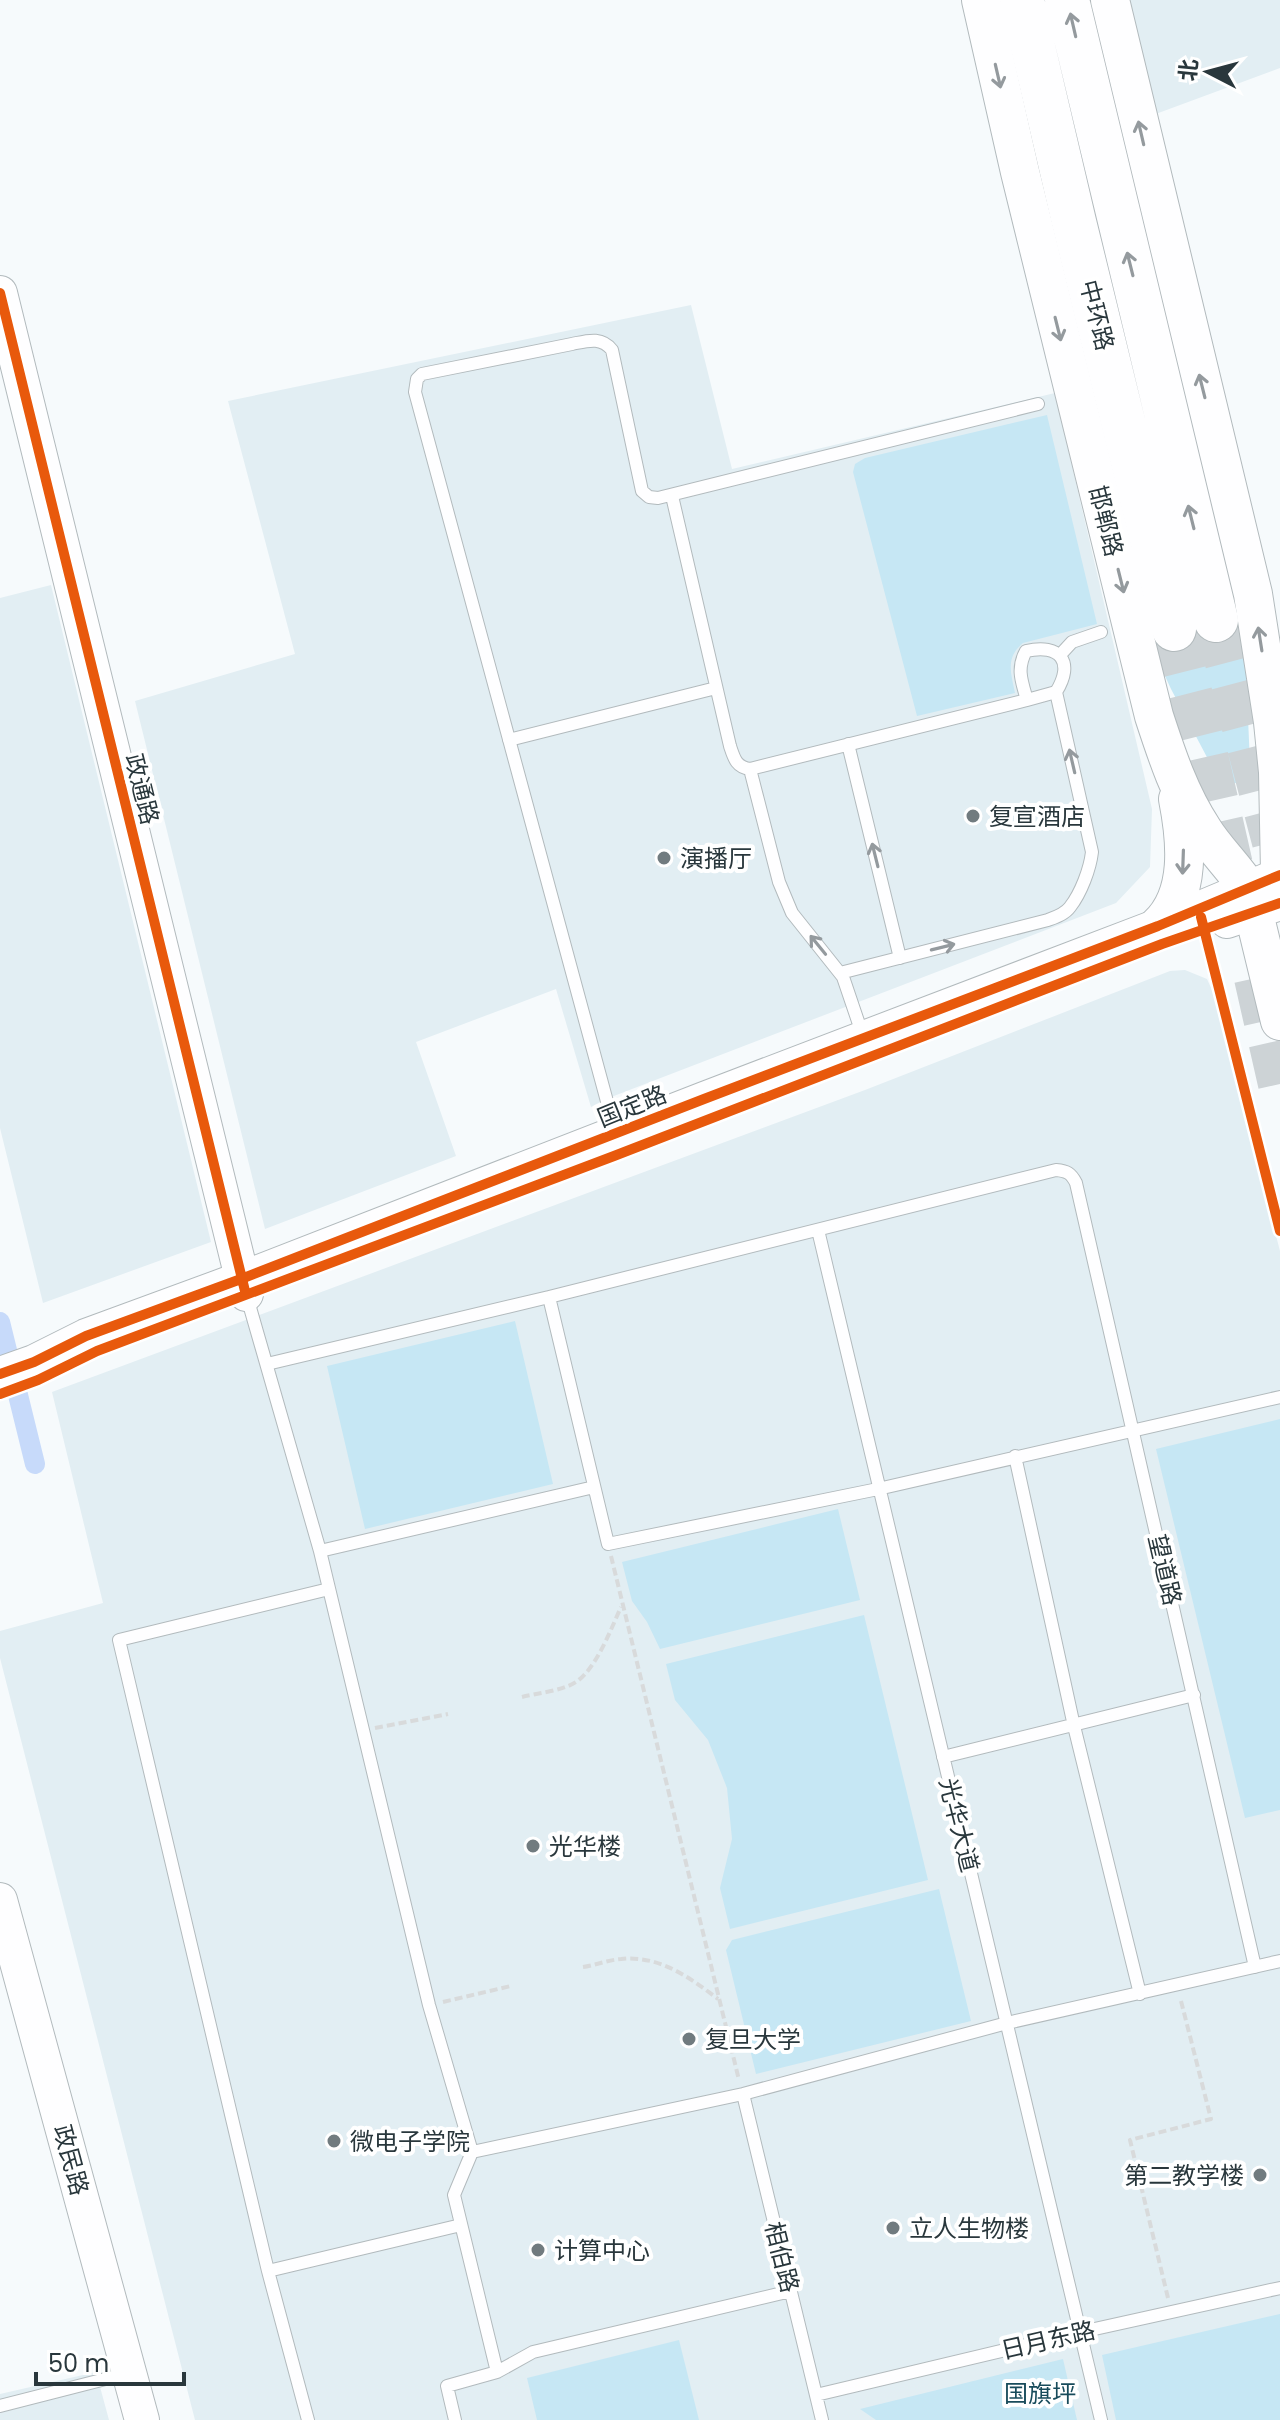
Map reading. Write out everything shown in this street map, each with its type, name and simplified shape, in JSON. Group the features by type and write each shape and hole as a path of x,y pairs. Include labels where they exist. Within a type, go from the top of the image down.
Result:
{"highway":[{"name":"中环路","path":"1022,0 1174,629"},
{"name":"中环路","path":"1067,0 1216,620"}],"main road":[{"name":"邯郸路","path":"981,0 1031,217 1167,758 1203,830 1237,870 1269,890"},
{"name":"邯郸路","path":"1110,0 1253,594 1279,777 1269,890 1280,1021"},
{"path":"1158,926 1174,909 1184,861 1179,802 1167,758"}],"street":[{"name":"政通路","path":"0,293 244,1287"},
{"name":"国定路","path":"244,1287 615,1134 1158,926 1269,890"},
{"name":"国定路","path":"0,1394 86,1336 244,1287 878,1055 1162,944 1269,890"},
{"name":"国定路","path":"0,1374 36,1371"},
{"name":"政民路","path":"0,1900 142,2420"}],"lane":[{"path":"615,1134 415,392 417,379 422,374 572,344 597,340 607,344 612,350 642,491 649,497 672,496 1038,404"},
{"path":"672,496 733,754 742,767 750,769 1056,692"},
{"path":"1060,655 1072,642 1101,632"},
{"path":"840,973 1048,920 1070,908 1092,852 1056,692 1065,673 1065,664 1060,655 1037,648 1026,651 1020,661 1019,673 1027,700"},
{"path":"509,740 716,688"},
{"path":"848,744 900,958"},
{"path":"750,769 783,892 792,913 840,973 864,1039"},
{"name":"望道路","path":"818,1230 1056,1170 1072,1175 1255,1967"},
{"path":"267,1364 818,1230"},
{"name":"光华大道","path":"818,1230 1101,2420"},
{"path":"244,1287 320,1551 429,2005 472,2152 454,2195 497,2372"},
{"path":"549,1297 608,1544 878,1489 1280,1397"},
{"path":"1015,1456 1074,1726 1140,1994"},
{"path":"320,1551 594,1487"},
{"path":"308,2420 268,2271 119,1640 329,1589"},
{"path":"943,1757 1194,1695"},
{"path":"472,2152 743,2094 1007,2023 1255,1967 1279,1966"},
{"name":"相伯路","path":"743,2094 822,2420"},
{"path":"268,2271 461,2225"},
{"name":"日月东路","path":"816,2395 1280,2288"},
{"path":"455,2420 447,2386 497,2372 533,2352 791,2291"},
{"path":"0,2406 129,2373"}],"path":[{"path":"608,1544 743,2094"},
{"path":"522,1697 574,1684 583,1677 603,1646 622,1605"},
{"path":"363,1730 448,1714"},
{"path":"583,1967 622,1959 651,1960 683,1973 720,2000"},
{"path":"1172,2312 1130,2140 1211,2119 1177,1985"},
{"path":"429,2005 511,1986"}],"shaded area":[{"path":"1125,0 1280,0 1280,68 1153,115"},
{"path":"691,305 732,469 1055,393 1152,809 1150,867 1116,903 591,1107 556,989 416,1042 456,1156 265,1229 135,701 295,654 228,401"},
{"path":"51,585 211,1242 43,1303 0,1128 0,598"},
{"name":"复旦大学","path":"1185,970 1207,979 1212,990 1280,1251 1280,2420 195,2420 0,1658 0,1631 103,1603 52,1392 865,1090 1170,971"},
{"path":"96,2372 109,2420 0,2420 0,2394"}],"green space":[{"path":"1047,415 1097,624 1023,643 1012,660 1015,693 917,716 853,472 855,464 865,458"},
{"path":"1238,613 1246,671 1250,764 1247,775 1227,785 1219,780 1147,637"},
{"path":"515,1321 553,1484 365,1529 327,1366"},
{"path":"1280,1419 1280,1810 1245,1818 1156,1449"},
{"path":"838,1509 860,1600 660,1649 632,1601 622,1562"},
{"path":"864,1615 928,1880 730,1929 720,1888 732,1839 727,1788 708,1740 675,1700 666,1664"},
{"path":"939,1889 971,2021 756,2074 726,1950 732,1940"},
{"path":"1280,2314 1280,2420 1116,2420 1102,2355"},
{"path":"679,2340 699,2420 537,2420 527,2378"},
{"name":"国旗坪","path":"1063,2359 1077,2420 876,2420 860,2409"}],"waterway":[{"path":"0,1322 35,1464"}],"tunnel":[{"path":"1216,620 1274,842"},
{"path":"1174,629 1235,883"},
{"path":"1256,978 1280,1084"}],"cycle path":[{"path":"0,293 245,1291"},
{"path":"0,1374 34,1362 86,1336 1158,926 1280,875"},
{"path":"0,1394 38,1380 97,1351 614,1156 1162,944 1280,903"},
{"path":"1201,917 1280,1231"}],"place":[{"name":"复宣酒店","path":"973,816"},
{"name":"演播厅","path":"664,858"},
{"name":"光华楼","path":"533,1846"},
{"name":"复旦大学","path":"689,2039"},
{"name":"微电子学院","path":"334,2141"},
{"name":"第二教学楼","path":"1260,2175"},
{"name":"立人生物楼","path":"893,2228"},
{"name":"计算中心","path":"538,2250"}]}
